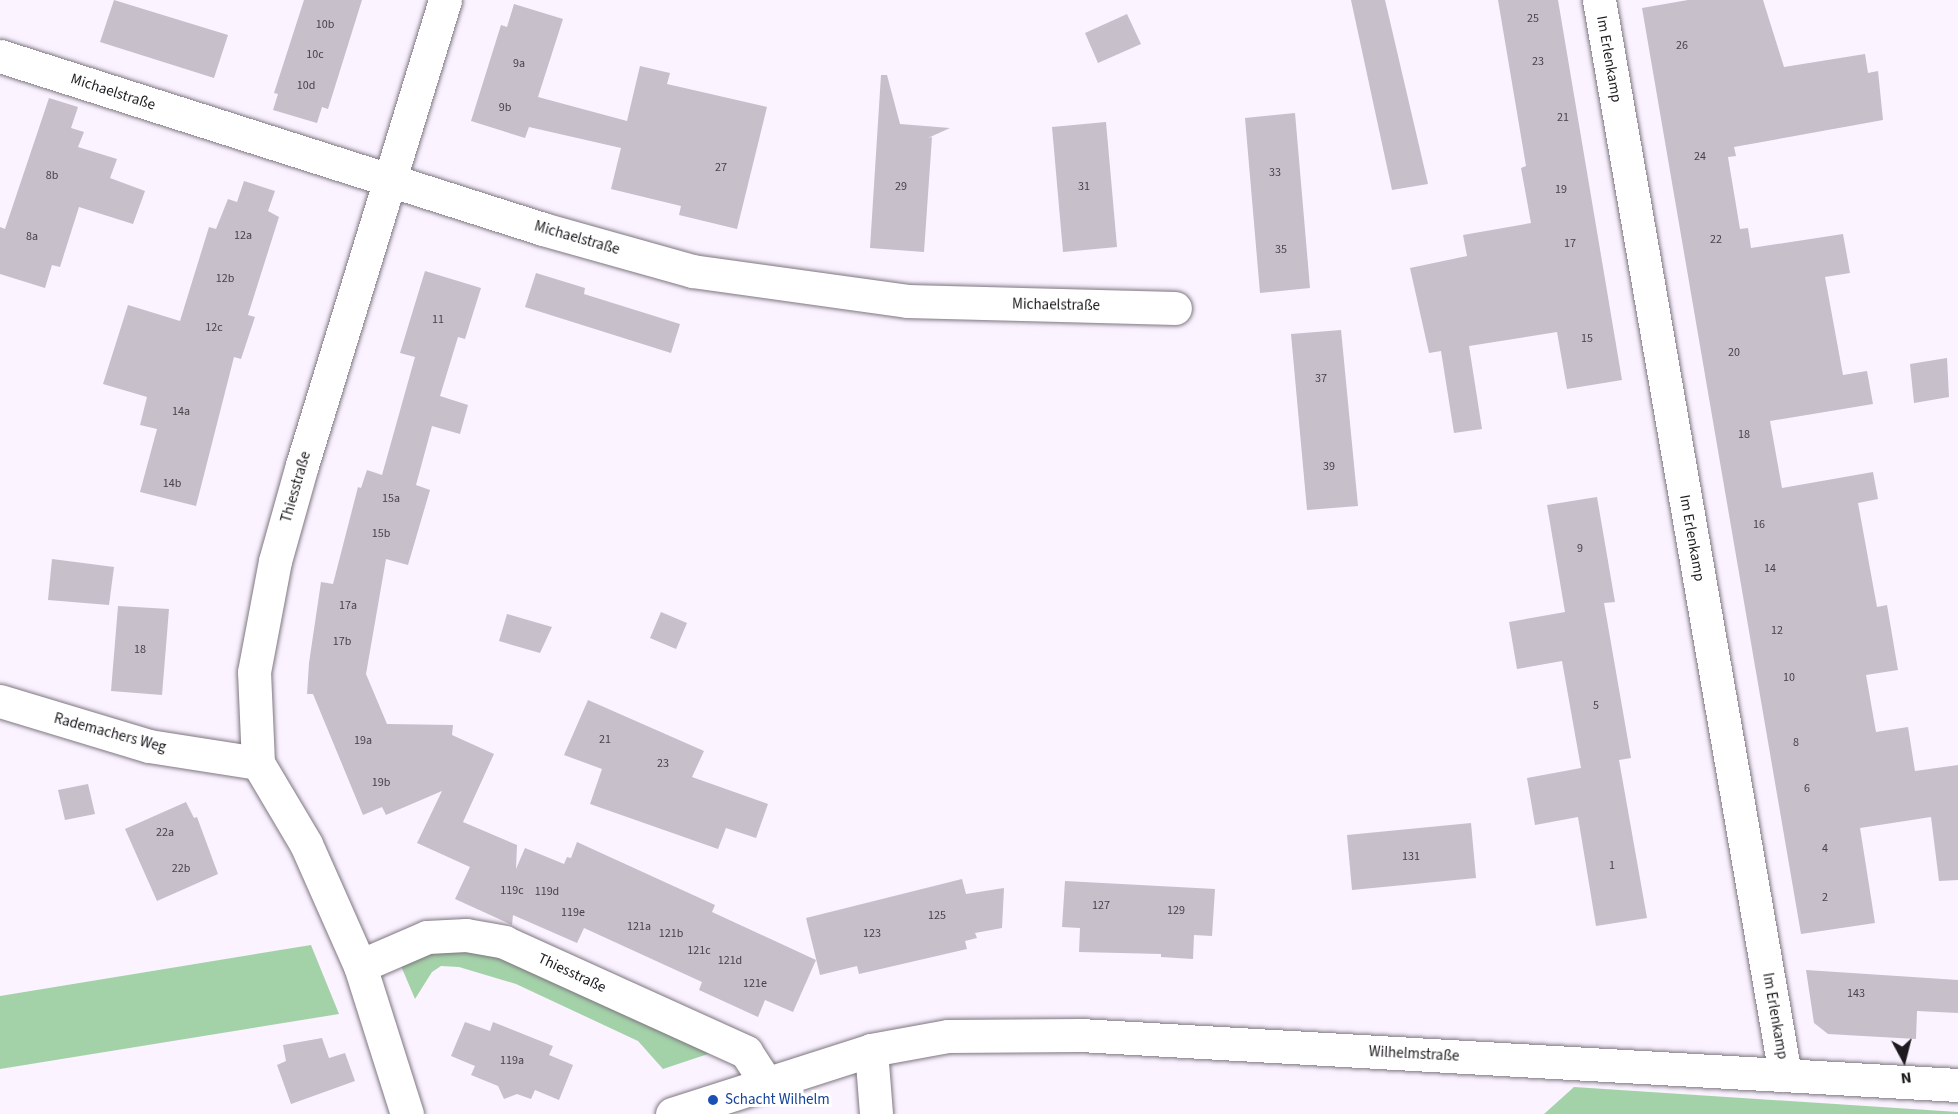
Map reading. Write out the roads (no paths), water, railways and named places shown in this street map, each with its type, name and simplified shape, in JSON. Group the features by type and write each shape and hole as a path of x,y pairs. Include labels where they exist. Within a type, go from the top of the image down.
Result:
{"street":[{"name":"Thiesstraße","path":"407,1114 360,966 306,844 258,763 254,672 275,561 445,0"},
{"name":"Im Erlenkamp","path":"1599,0 1785,1075"},
{"name":"Michaelstraße","path":"0,56 543,229 692,271 907,301 1175,308"},
{"name":"Rademachers Weg","path":"0,700 149,746 258,763"},
{"name":"Thiesstraße","path":"360,966 427,937 466,935 504,942 746,1052 765,1082"},
{"name":"Wilhelmstraße","path":"672,1114 765,1082 871,1050 948,1036 1080,1035 1958,1085"},
{"path":"871,1050 876,1114"}],"place":[{"name":"Schacht Wilhelm","path":"713,1100"}]}
